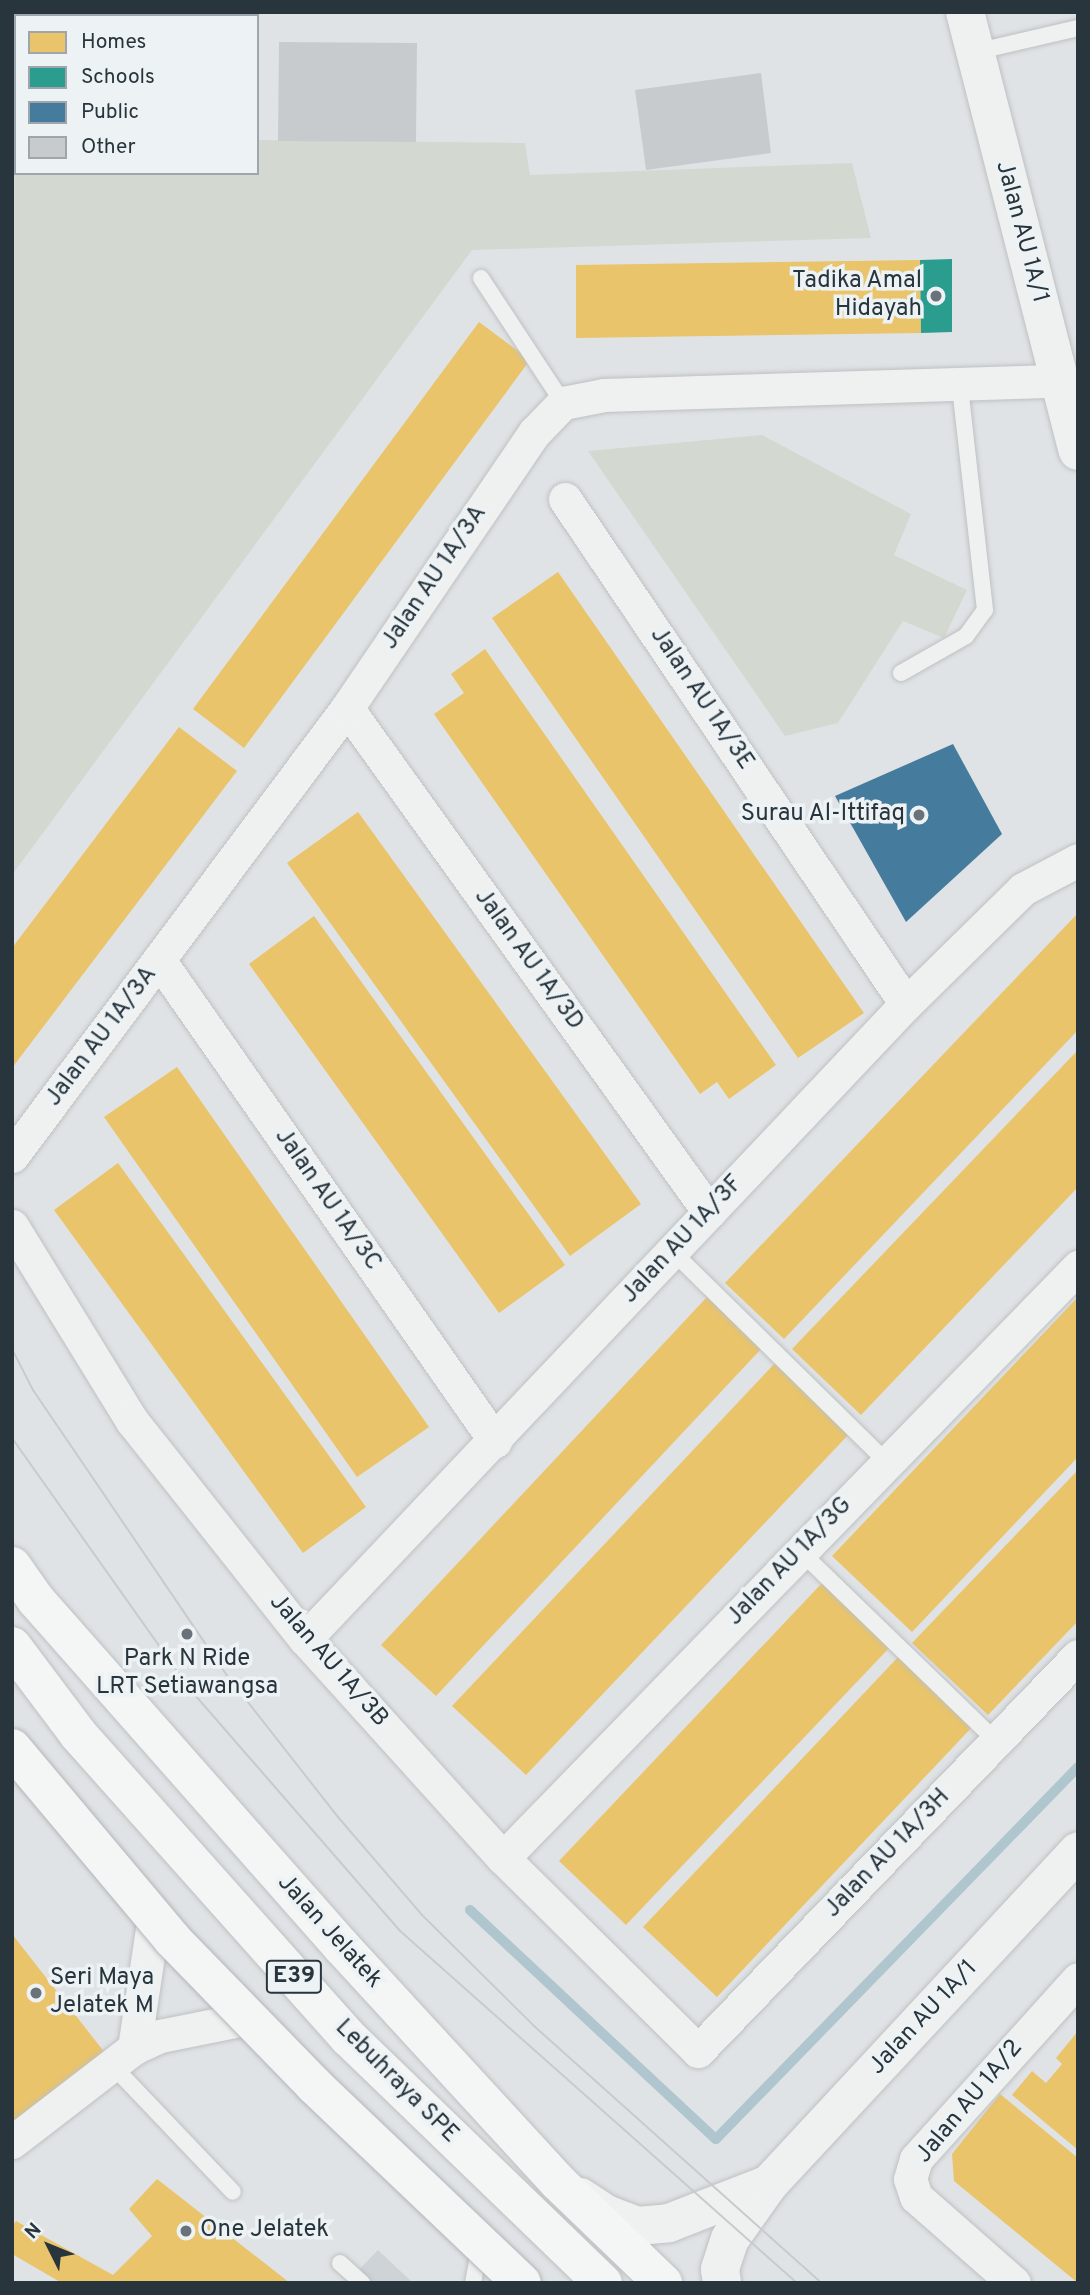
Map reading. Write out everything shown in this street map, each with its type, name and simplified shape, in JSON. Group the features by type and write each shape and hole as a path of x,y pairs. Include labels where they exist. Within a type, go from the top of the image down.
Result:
{"main road":[{"name":"Jalan Jelatek","path":"12,1566 36,1600 333,1937 558,2182 663,2283"},
{"name":"Lebuhraya SPE","path":"12,1647 78,1734 349,2038 603,2283"},
{"path":"12,1747 153,1923 239,2020 476,2267 512,2283"},
{"name":"E39","path":"12,1747 172,1939 314,2085 522,2283"}],"street":[{"name":"Jalan AU 1A/1","path":"965,12 973,52 1078,451"},
{"path":"564,403 604,395 1061,381"},
{"name":"Jalan AU 1A/3A","path":"12,1156 347,708 534,433 564,403"},
{"name":"Jalan AU 1A/3E","path":"565,499 906,1004"},
{"name":"Jalan AU 1A/3D","path":"347,708 709,1212"},
{"name":"Jalan AU 1A/3F","path":"305,1639 906,1004 1023,889 1078,860"},
{"name":"Jalan AU 1A/3C","path":"159,960 495,1441"},
{"name":"Jalan AU 1A/3B","path":"12,1226 132,1421 305,1639 503,1858 698,2051"},
{"name":"Jalan AU 1A/3G","path":"503,1858 1078,1267"},
{"name":"Jalan AU 1A/3H","path":"698,2051 1078,1656"},
{"name":"Jalan AU 1A/1","path":"722,2283 720,2269 730,2239 769,2184 1078,1851"},
{"path":"123,2057 153,1923"},
{"name":"Jalan AU 1A/2","path":"1014,2283 916,2197 910,2179 916,2159 1075,1987"},
{"path":"12,2142 123,2057 173,2033 239,2020"},
{"name":"Jalan AU 1A/1","path":"558,2182 606,2214 638,2226 669,2223 769,2184"}],"lane":[{"path":"973,52 1078,28"},
{"path":"481,278 564,403"},
{"path":"901,673 966,636 985,610 960,386"},
{"path":"673,1252 887,1462"},
{"path":"800,1550 996,1741"},
{"path":"123,2057 233,2192"},
{"path":"340,2263 362,2283"}],"shaded area":[{"path":"216,12 216,14 106,14"},
{"path":"12,123 14,175 259,175 259,140 525,143 530,175 852,163 871,238 472,250 12,875"},
{"path":"762,435 911,514 894,555 967,590 944,638 903,621 838,723 785,736 588,451"},
{"path":"378,2250 413,2283 346,2283"}],"building: Homes":[{"path":"920,260 921,333 576,338 576,265"},
{"path":"479,322 530,360 244,748 193,709"},
{"path":"558,572 864,1013 798,1058 492,618"},
{"path":"485,649 776,1065 729,1099 717,1082 700,1094 434,714 464,693 451,674"},
{"path":"179,727 237,771 12,1068 12,948"},
{"path":"358,812 641,1204 570,1256 287,863"},
{"path":"1078,913 1078,1030 784,1339 725,1283"},
{"path":"314,916 565,1265 499,1313 249,964"},
{"path":"1078,1050 1078,1187 861,1415 792,1349"},
{"path":"177,1067 429,1427 357,1477 104,1117"},
{"path":"118,1163 366,1507 303,1553 54,1210"},
{"path":"707,1297 762,1348 436,1696 381,1645"},
{"path":"1078,1297 1078,1457 912,1632 832,1556"},
{"path":"776,1362 851,1432 526,1775 452,1706"},
{"path":"1078,1470 1078,1621 988,1715 912,1643"},
{"path":"823,1582 891,1646 626,1925 559,1861"},
{"path":"900,1655 974,1725 717,1997 643,1927"},
{"name":"Seri Maya Jelatek M","path":"12,1934 105,2053 12,2122"},
{"path":"1078,2031 1078,2150 1012,2095 1032,2071 1046,2083 1062,2064 1056,2058"},
{"path":"1000,2094 1078,2158 1078,2283 954,2181 952,2154"},
{"name":"One Jelatek","path":"157,2179 290,2283 62,2283 12,2254 12,2226 16,2221 113,2275 152,2236 129,2209"}],"building: Schools":[{"name":"Tadika Amal Hidayah","path":"952,259 952,332 921,333 920,260"}],"building: Public":[{"name":"Surau Al-Ittifaq","path":"953,744 1002,834 906,922 835,796"}],"building: Other":[{"path":"279,42 417,43 416,142 278,141"},
{"path":"761,73 771,153 646,170 635,90"}],"waterway":[{"path":"470,1910 716,2139 1078,1767"}],"tram line":[{"path":"12,1349 33,1390 229,1678 338,1817 422,1915 534,2026 821,2283"},
{"path":"12,1438 188,1687 399,1930 797,2283"}],"place":[{"name":"Tadika Amal Hidayah","path":"936,296"},
{"name":"Surau Al-Ittifaq","path":"919,815"},
{"name":"Park N Ride LRT Setiawangsa","path":"187,1634"},
{"name":"Seri Maya Jelatek M","path":"36,1993"},
{"name":"One Jelatek","path":"186,2231"}]}
